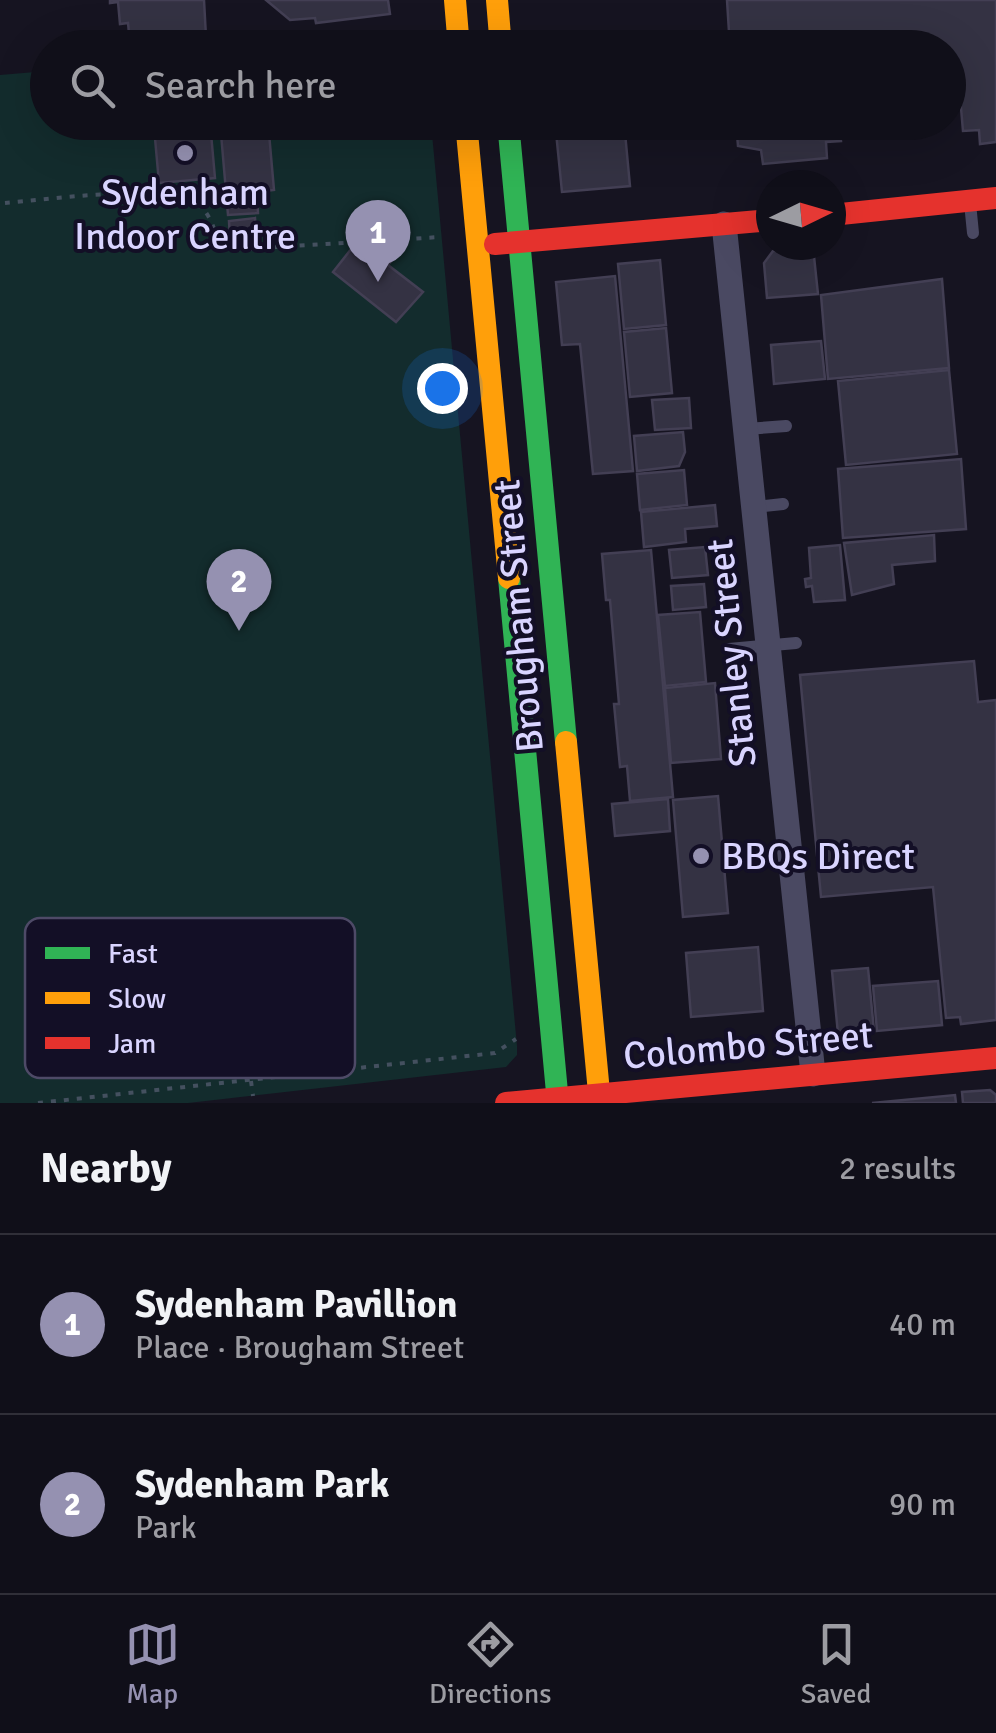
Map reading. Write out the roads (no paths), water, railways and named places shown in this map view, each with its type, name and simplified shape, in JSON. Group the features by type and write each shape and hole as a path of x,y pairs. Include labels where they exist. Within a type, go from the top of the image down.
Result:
{"main road":[{"path":"454,0 457,30"},
{"path":"497,0 500,30"},
{"name":"Brougham Street","path":"468,140 558,1100"},
{"name":"Brougham Street","path":"510,140 599,1098"},
{"path":"846,213 996,198"},
{"path":"478,246 756,221"},
{"name":"Colombo Street","path":"506,1103 599,1098 996,1058"}],"street":[{"name":"Stanley Street","path":"724,224 812,1074"}],"lane":[{"path":"970,201 973,233"},
{"path":"746,429 786,426"},
{"path":"754,507 783,504"},
{"path":"729,649 796,643"}],"place":[{"name":"Sydenham Indoor Centre","path":"185,153"},
{"name":"Sydenham Pavillion","path":"378,282"},
{"name":"Sydenham Park","path":"239,631"},
{"name":"BBQs Direct","path":"701,856"}]}
